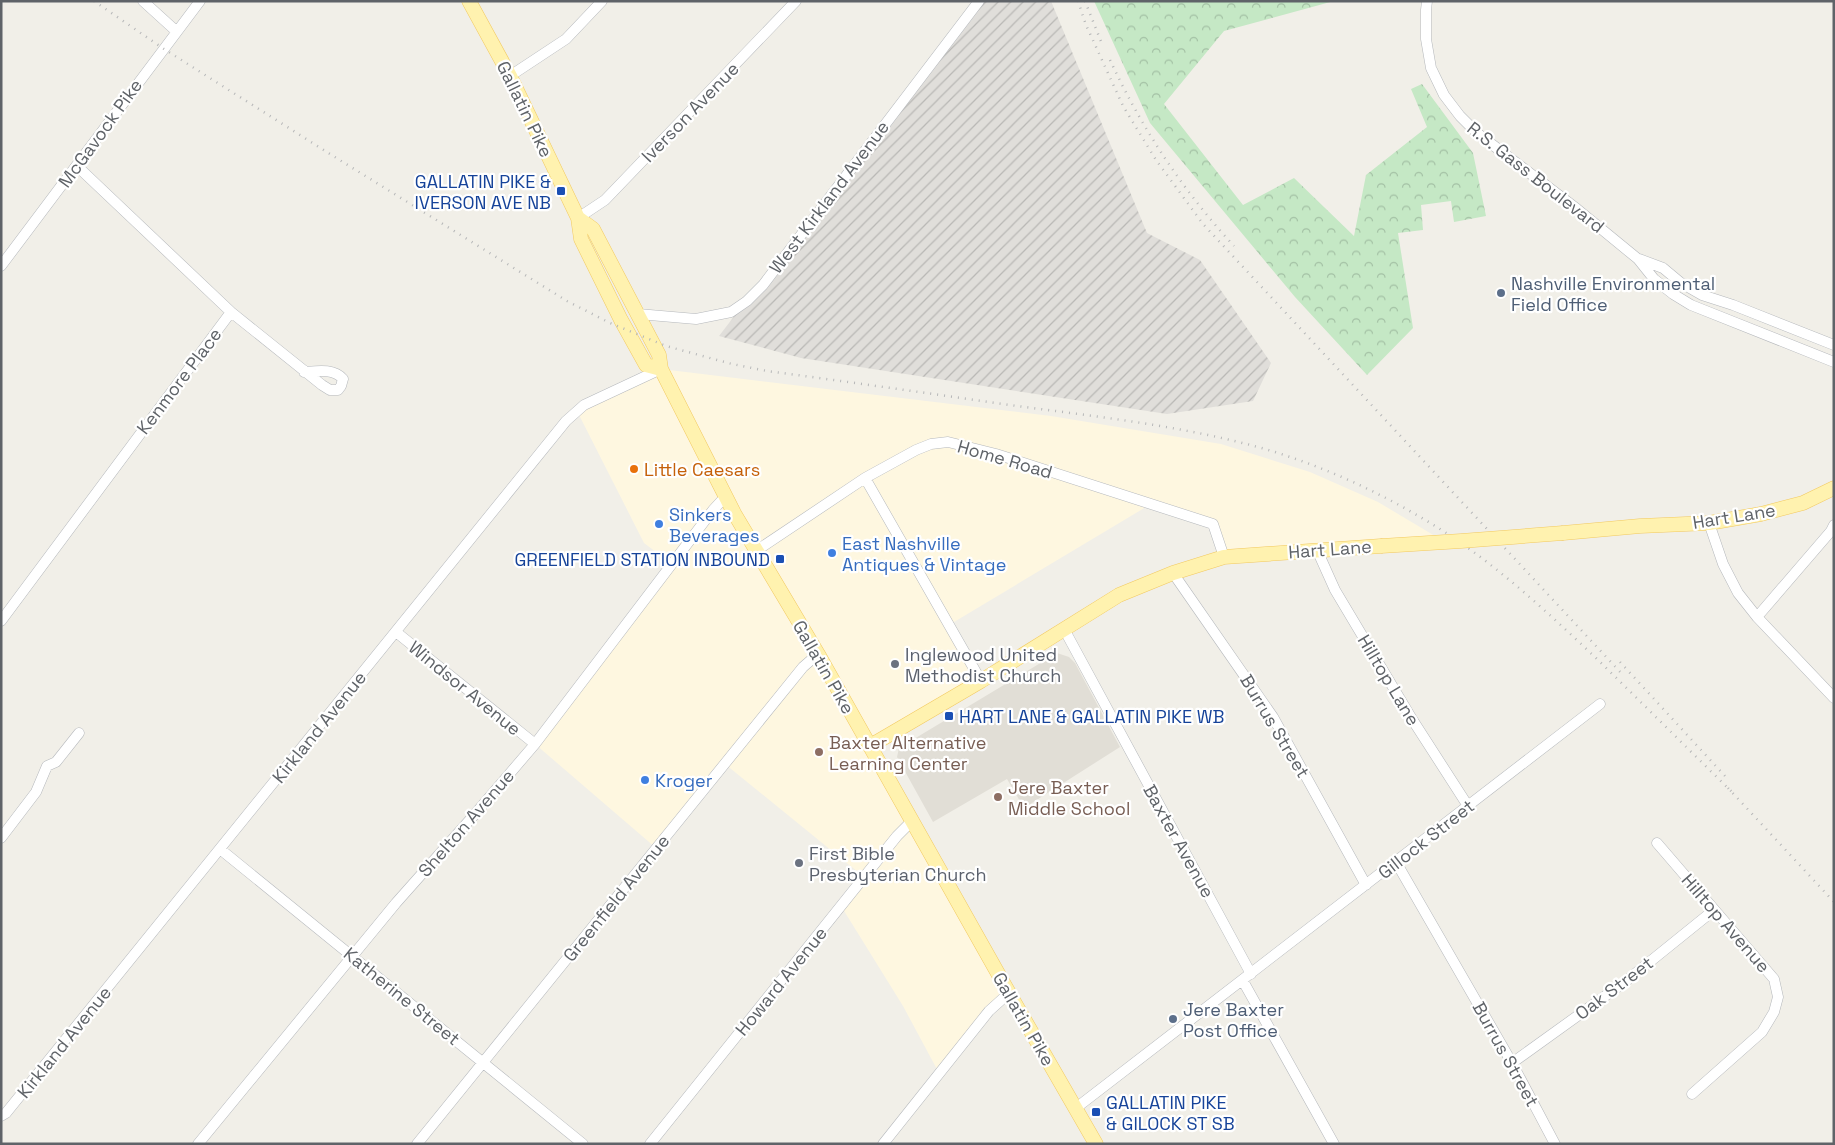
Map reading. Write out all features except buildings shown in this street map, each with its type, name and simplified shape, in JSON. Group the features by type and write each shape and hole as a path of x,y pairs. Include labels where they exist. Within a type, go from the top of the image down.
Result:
{"main road":[{"name":"Gallatin Pike","path":"469,1 510,76 578,218 581,239 621,320 646,365 661,369"},
{"name":"Gallatin Pike","path":"578,218 593,229 659,355 661,369 726,497 913,820 1096,1144"},
{"name":"Hart Lane","path":"870,746 981,681 1119,595 1174,573 1224,557 1461,541 1640,526 1709,523 1761,514 1803,502 1834,488"}],"street":[{"path":"143,1 176,31"},
{"name":"McGavock Pike","path":"1,266 200,1"},
{"path":"510,76 566,39 602,1"},
{"name":"Iverson Avenue","path":"578,218 605,200 796,1"},
{"name":"West Kirkland Avenue","path":"638,314 696,319 731,312 747,302 773,272 979,1"},
{"name":"R.S. Gass Boulevard","path":"1427,1 1426,38 1431,68 1444,95 1460,116 1478,133 1577,209 1638,259 1654,279 1673,294 1691,305 1834,362"},
{"name":"Kenmore Place","path":"1,621 230,312 77,166"},
{"name":"R.S. Gass Boulevard","path":"1638,259 1663,268 1681,283 1702,295 1733,305 1834,345"},
{"path":"230,312 304,372"},
{"name":"Kirkland Avenue","path":"1,1116 6,1113 566,421 584,405 661,369"},
{"name":"Home Road","path":"756,551 865,478 916,450 931,444 948,442 974,448 1213,524 1224,557"},
{"path":"865,478 981,681"},
{"name":"Shelton Avenue","path":"198,1144 352,955 535,744 713,510 726,497"},
{"path":"1709,523 1723,564 1738,593 1757,617 1834,698"},
{"path":"1757,617 1831,531 1834,525"},
{"name":"Hilltop Lane","path":"1317,550 1335,590 1412,719 1468,806"},
{"name":"Burrus Street","path":"1174,573 1273,717 1366,885"},
{"name":"Baxter Avenue","path":"1064,629 1251,974"},
{"name":"Windsor Avenue","path":"396,632 535,744"},
{"name":"Greenfield Avenue","path":"417,1144 803,667 818,654"},
{"name":"Gillock Street","path":"1243,981 1600,704"},
{"path":"1,838 36,792 47,766 56,762 79,733"},
{"name":"Howard Avenue","path":"650,1144 897,836 913,820"},
{"name":"Hilltop Avenue","path":"1658,843 1774,979 1778,997 1774,1012 1762,1032 1692,1094"},
{"name":"Katherine Street","path":"220,849 583,1144"},
{"name":"Burrus Street","path":"1396,862 1512,1062 1555,1144"},
{"name":"Oak Street","path":"1512,1062 1626,981 1714,910"},
{"path":"1076,1108 1243,981 1334,1144"},
{"path":"883,1144 989,1012 1009,993"}],"shaded area":[{"path":"977,1 1051,1 1147,233 1200,260 1271,363 1253,401 1167,414 801,358 719,336"},
{"path":"661,369 1051,416 1221,444 1310,472 1378,502 1445,542 1224,557 1213,524 1151,504 949,625 981,681 870,747 1009,993 939,1073 903,1006 841,906 864,877 725,764 656,848 535,744 672,564 644,543 577,411"},
{"path":"1057,653 1069,657 1075,663 1120,747 1024,808 1007,779 933,822 897,757 899,748"}],"green space":[{"path":"1094,1 1334,1 1224,31 1164,104 1243,205 1294,178 1354,236 1366,175 1427,127 1411,89 1422,84 1473,153 1486,216 1454,222 1451,201 1421,205 1423,230 1398,233 1413,328 1367,375 1295,297 1150,123"}],"railway":[{"path":"94,1 164,49 567,301 610,323 666,346 732,364 767,371 1111,418 1204,434 1288,456 1333,473 1377,493 1461,543 1521,590 1596,658 1733,793"},
{"path":"1078,1 1086,25 1123,106 1156,160 1203,224 1623,675"},
{"path":"1085,1 1102,44"},
{"path":"1110,60 1135,110 1164,158 1197,203 1234,246"},
{"path":"1620,662 1725,776"},
{"path":"1728,788 1834,902"}],"place":[{"name":"GALLATIN PIKE & IVERSON AVE NB","path":"561,191"},
{"name":"Nashville Environmental Field Office","path":"1501,293"},
{"name":"Little Caesars","path":"634,469"},
{"name":"Sinkers Beverages","path":"659,524"},
{"name":"East Nashville Antiques & Vintage","path":"832,553"},
{"name":"GREENFIELD STATION INBOUND","path":"780,559"},
{"name":"Inglewood United Methodist Church","path":"895,664"},
{"name":"HART LANE & GALLATIN PIKE WB","path":"949,716"},
{"name":"Baxter Alternative Learning Center","path":"819,752"},
{"name":"Kroger","path":"645,780"},
{"name":"Jere Baxter Middle School","path":"998,797"},
{"name":"First Bible Presbyterian Church","path":"799,863"},
{"name":"Jere Baxter Post Office","path":"1173,1019"},
{"name":"GALLATIN PIKE & GILOCK ST SB","path":"1096,1112"}]}
